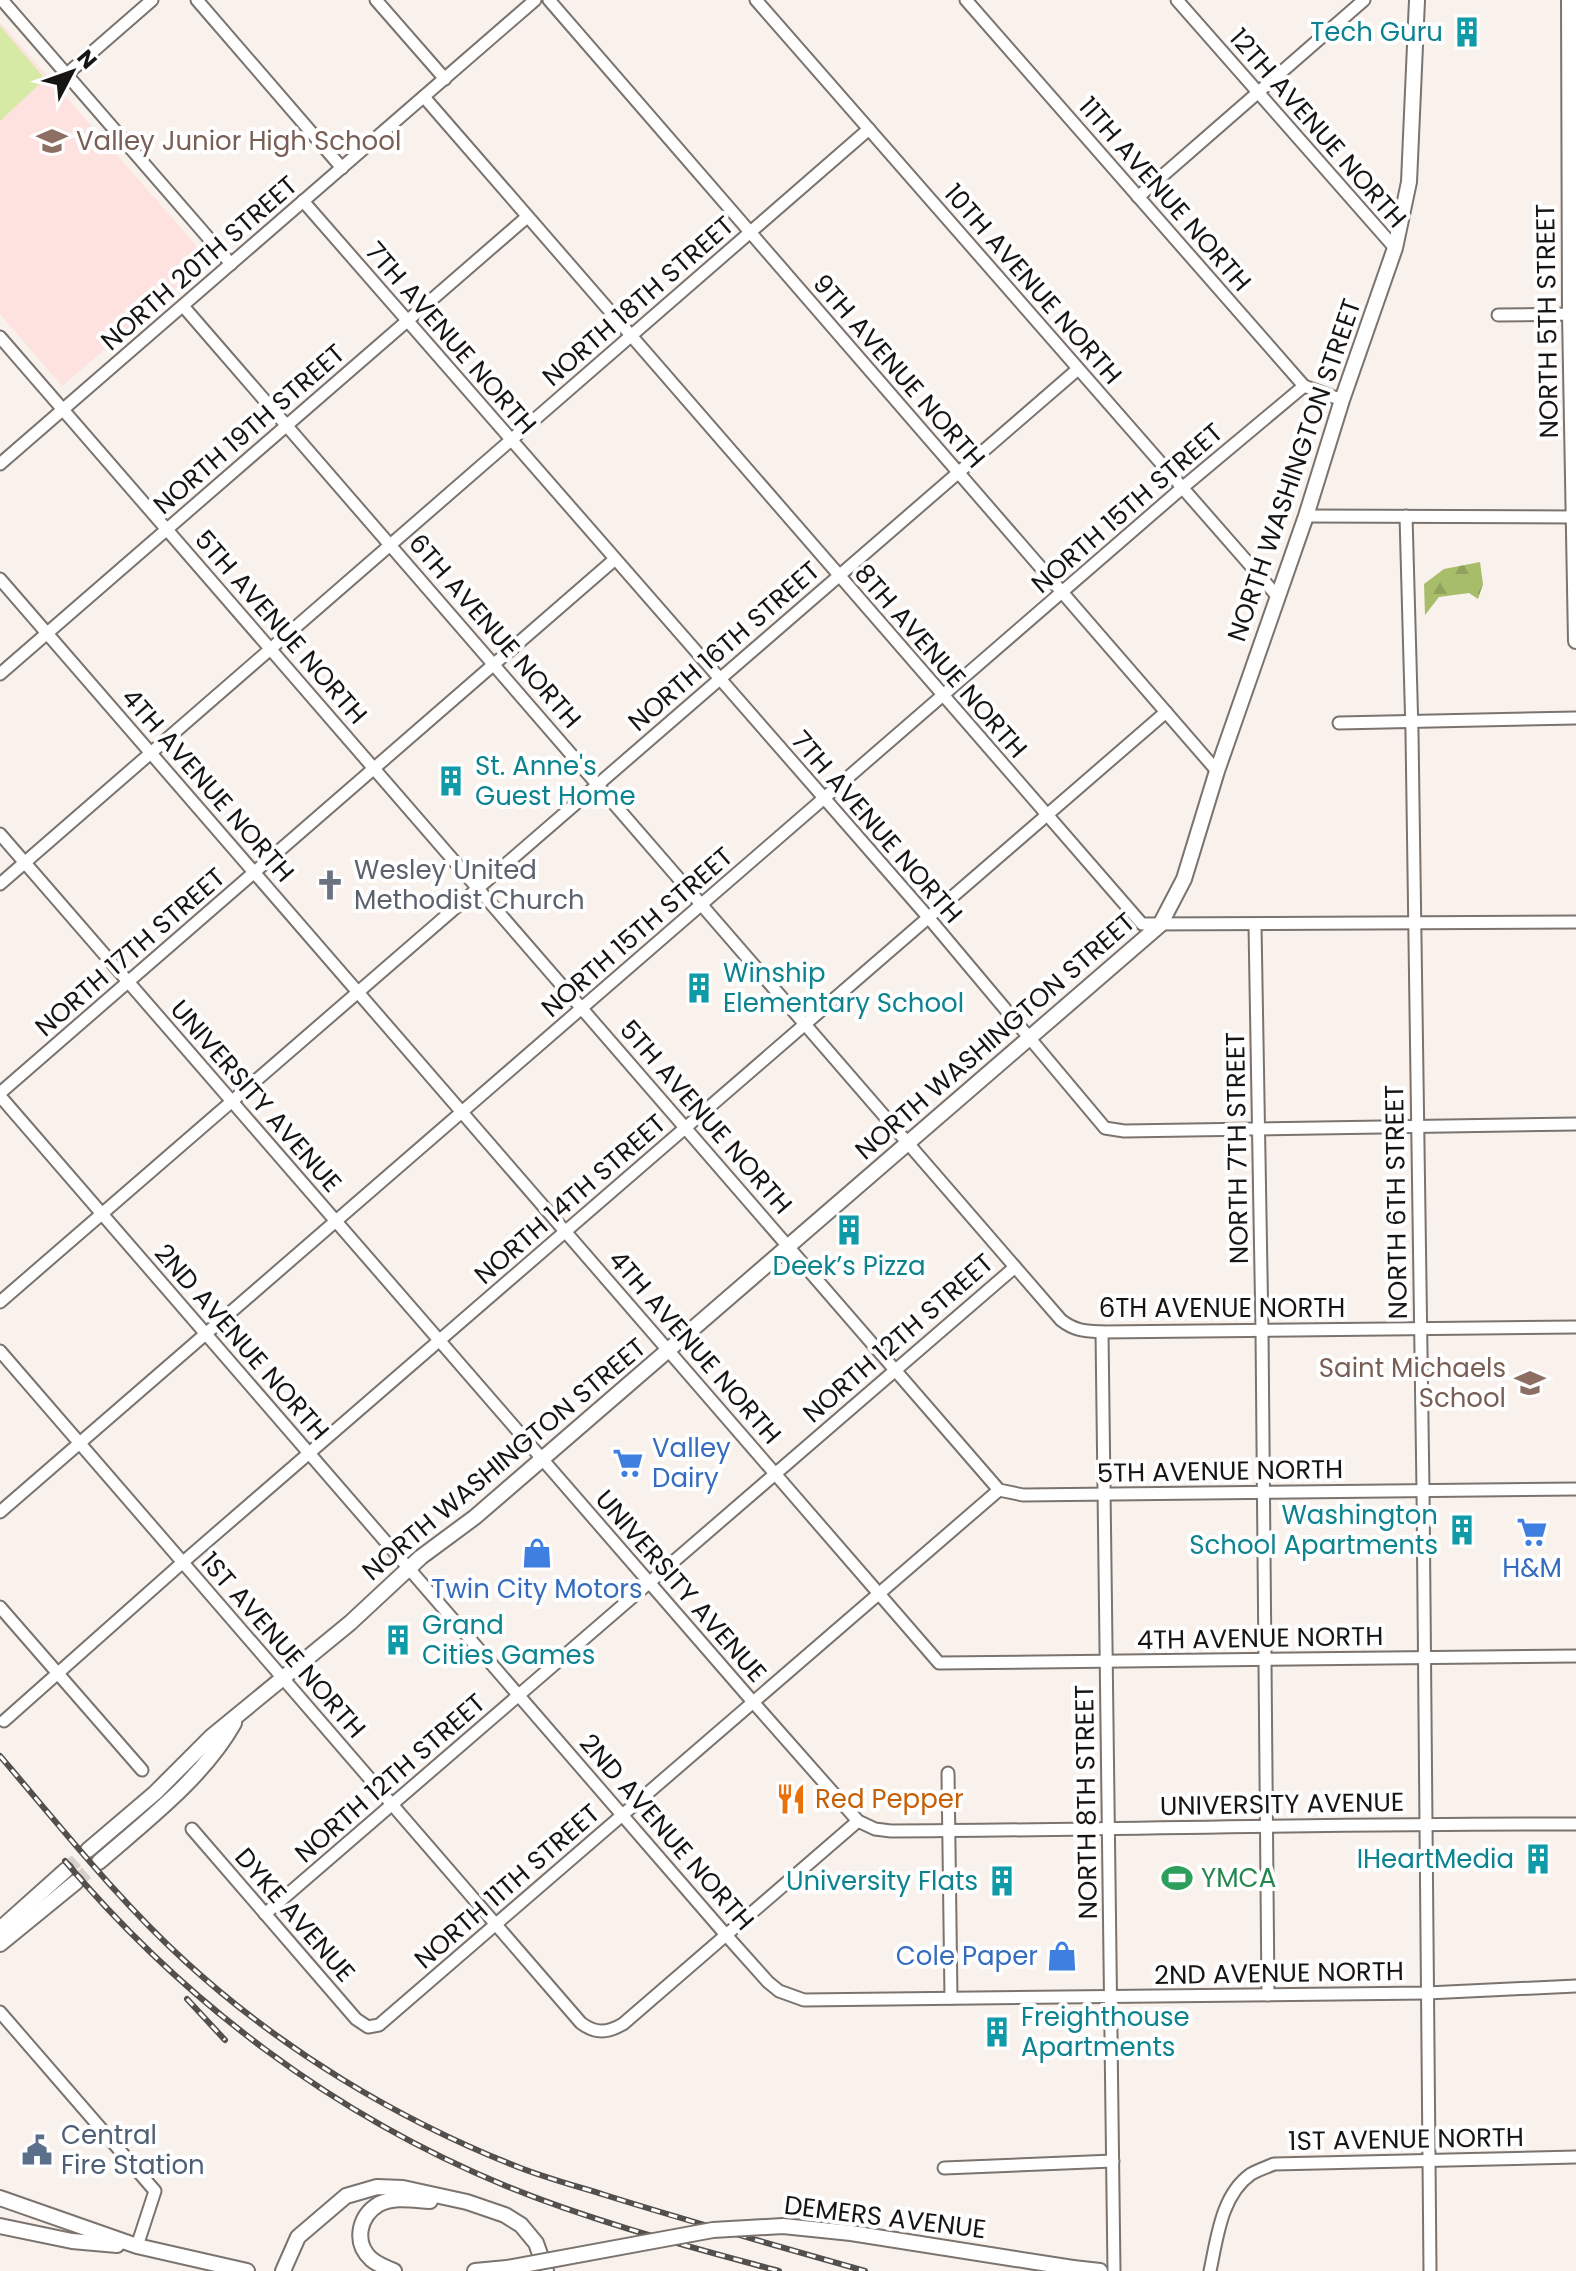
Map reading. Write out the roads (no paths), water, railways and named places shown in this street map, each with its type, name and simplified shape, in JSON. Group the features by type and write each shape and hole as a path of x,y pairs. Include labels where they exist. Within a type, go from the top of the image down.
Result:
{"highway":[{"path":"1569,0 1576,7"}],"main road":[{"name":"NORTH WASHINGTON STREET","path":"88,1850 155,1793 211,1737 350,1623 410,1568 475,1517 1160,925 1184,879 1217,771 1395,248 1409,182 1417,0"},
{"name":"NORTH 5TH STREET","path":"1569,0 1576,641"},
{"name":"NORTH WASHINGTON STREET","path":"99,1862 159,1809 221,1746 236,1719"},
{"path":"0,1929 71,1876 0,1944"},
{"path":"283,2271 298,2237 346,2196 377,2187 403,2188 467,2202 505,2215 521,2225 536,2243 546,2271"},
{"path":"0,2198 137,2246 247,2271"},
{"path":"394,2271 369,2257 360,2241 360,2227 366,2214 380,2204 395,2199 467,2202"},
{"path":"15,2231 24,2206"},
{"path":"0,2226 72,2241 137,2246"},
{"name":"DEMERS AVENUE","path":"475,2271 506,2270 713,2230 783,2226 851,2233 1100,2271"}],"street":[{"path":"2,0 231,264"},
{"path":"67,74 152,0"},
{"path":"197,0 342,168"},
{"path":"376,0 445,79"},
{"name":"NORTH 20TH STREET","path":"0,464 535,0"},
{"name":"9TH AVENUE NORTH","path":"549,0 1217,771"},
{"name":"10TH AVENUE NORTH","path":"756,0 1278,597"},
{"name":"11TH AVENUE NORTH","path":"966,0 1304,386 1342,400"},
{"name":"12TH AVENUE NORTH","path":"1177,0 1395,248"},
{"path":"1138,197 1364,0"},
{"name":"8TH AVENUE NORTH","path":"424,97 1142,924 1576,922"},
{"name":"NORTH 18TH STREET","path":"0,884 869,129"},
{"name":"7TH AVENUE NORTH","path":"303,201 928,917 1105,1128 1124,1131 1576,1124"},
{"name":"NORTH 19TH STREET","path":"0,674 527,217"},
{"name":"6TH AVENUE NORTH","path":"183,306 1070,1327 1078,1331 1102,1332 1576,1327"},
{"path":"1498,315 1573,314"},
{"name":"5TH AVENUE NORTH","path":"0,337 999,1490 1023,1495 1105,1495 1576,1489"},
{"name":"NORTH 16TH STREET","path":"0,1302 1078,369"},
{"name":"NORTH 15TH STREET","path":"0,1512 942,695 1304,386"},
{"path":"1306,516 1575,517"},
{"name":"NORTH 6TH STREET","path":"1406,516 1421,1328 1430,2271"},
{"name":"NORTH 17TH STREET","path":"0,1095 614,560"},
{"name":"4TH AVENUE NORTH","path":"0,579 939,1663 1576,1656"},
{"name":"NORTH 14TH STREET","path":"4,1721 182,1563 1166,712"},
{"path":"1339,723 1576,718"},
{"name":"UNIVERSITY AVENUE","path":"0,834 858,1821 875,1829 891,1831 1266,1828 1424,1823 1576,1824"},
{"name":"NORTH 7TH STREET","path":"1255,925 1268,1995"},
{"name":"2ND AVENUE NORTH","path":"0,1095 726,1935 768,1982 791,1996 804,2000 1427,1993 1576,1986"},
{"name":"NORTH 12TH STREET","path":"265,1914 1015,1267"},
{"name":"NORTH 8TH STREET","path":"1102,1332 1114,2271"},
{"name":"1ST AVENUE NORTH","path":"0,1351 581,2023 590,2030 601,2032 623,2024 726,1935"},
{"name":"NORTH 11TH STREET","path":"368,2027 379,2025 999,1490"},
{"path":"0,1607 142,1770"},
{"path":"948,1773 951,1998"},
{"path":"726,1935 858,1821"},
{"name":"DYKE AVENUE","path":"192,1829 356,2019 368,2027"},
{"path":"0,2012 155,2191 137,2246"},
{"name":"1ST AVENUE NORTH","path":"1210,2271 1222,2216 1234,2193 1249,2175 1274,2164 1576,2157"},
{"path":"944,2168 1113,2161"}],"tunnel":[{"path":"66,1870 88,1850"},
{"path":"76,1882 99,1862"}],"railway":[{"path":"0,1756 113,1888 186,1962 261,2024 343,2080 429,2127 529,2171 865,2271"},
{"path":"65,1861 111,1913 212,2008 266,2050 381,2125 443,2157 539,2199 641,2233 779,2271"},
{"path":"187,1999 225,2040"}],"place":[{"name":"Tech Guru","path":"1467,32"},
{"name":"Valley Junior High School","path":"52,141"},
{"name":"St. Anne's Guest Home","path":"451,781"},
{"name":"Wesley United Methodist Church","path":"330,885"},
{"name":"Winship Elementary School","path":"699,988"},
{"name":"Deek’s Pizza","path":"849,1230"},
{"name":"Saint Michaels School","path":"1530,1383"},
{"name":"Valley Dairy","path":"628,1463"},
{"name":"Washington School Apartments","path":"1462,1530"},
{"name":"H&M","path":"1532,1532"},
{"name":"Twin City Motors","path":"537,1553"},
{"name":"Grand Cities Games","path":"398,1640"},
{"name":"Red Pepper","path":"791,1799"},
{"name":"IHeartMedia","path":"1538,1859"},
{"name":"YMCA","path":"1177,1878"},
{"name":"University Flats","path":"1002,1881"},
{"name":"Cole Paper","path":"1062,1956"},
{"name":"Freighthouse Apartments","path":"997,2032"},
{"name":"Central Fire Station","path":"37,2150"}]}
